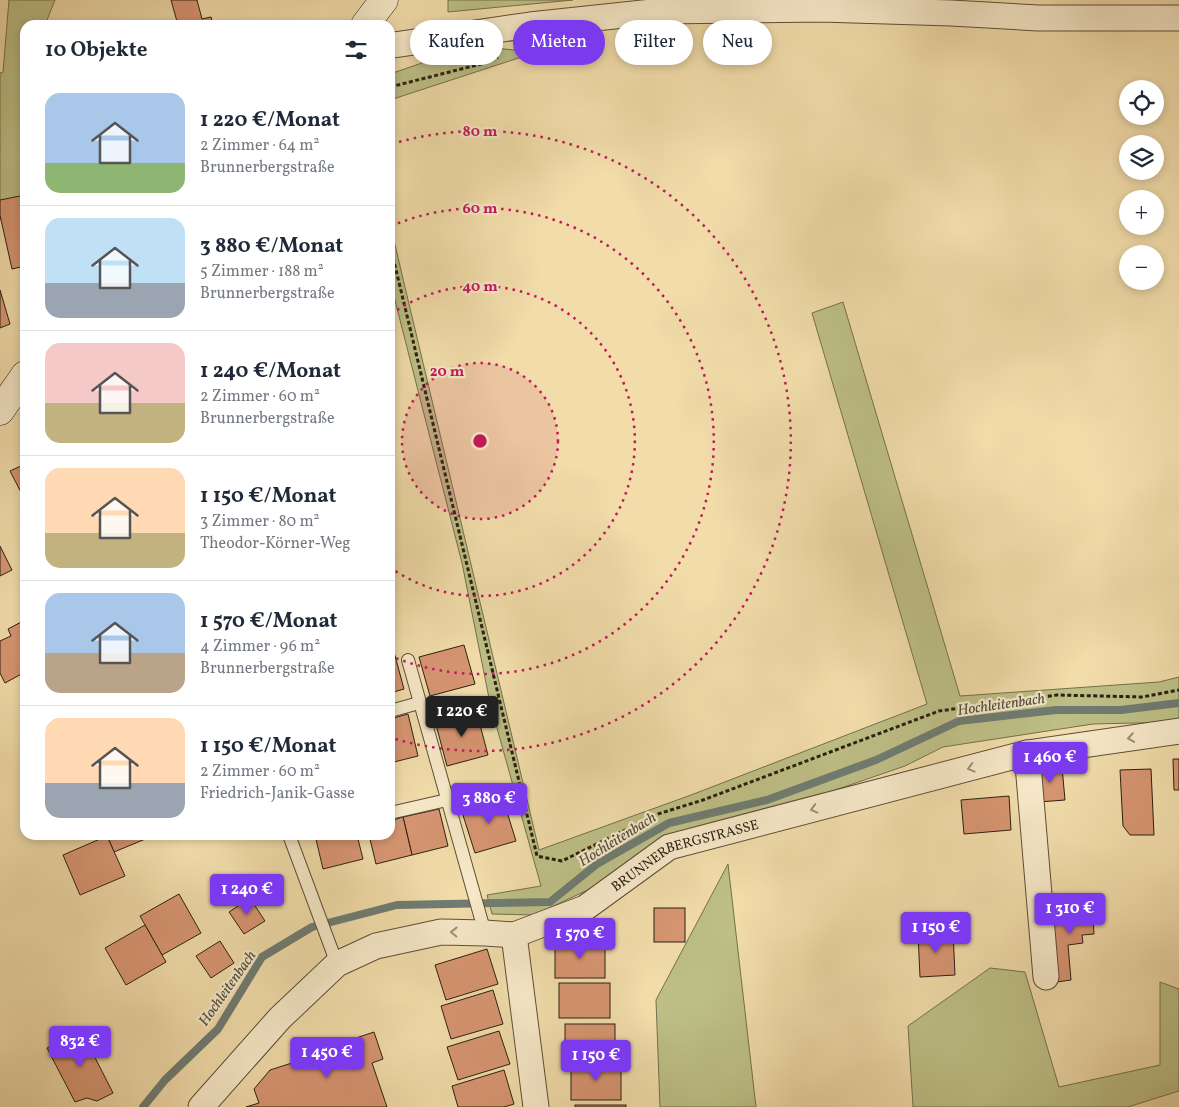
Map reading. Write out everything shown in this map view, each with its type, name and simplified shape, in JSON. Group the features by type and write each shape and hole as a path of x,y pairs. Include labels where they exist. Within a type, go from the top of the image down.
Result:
{"main road":[{"path":"368,20 384,0"},
{"path":"0,411 20,382"}],"street":[{"path":"395,45 530,25 661,12 951,6 1038,18 1179,18"},
{"name":"BRUNNERBERGSTRASSE","path":"201,1107 280,1018 338,964 376,946 482,923 514,935 585,908 669,847 1027,753 1179,731"},
{"path":"1027,753 1046,977"},
{"path":"514,935 536,1107"}],"lane":[{"path":"408,660 482,923"},
{"path":"395,710 419,703"},
{"path":"395,812 447,800"},
{"path":"291,840 338,964"}],"path":[{"path":"395,86 477,65"},
{"path":"395,266 537,856 562,861 658,814 703,800 939,711 1057,696 1142,697 1179,690"}],"green space":[{"path":"9,0 55,0 47,20 20,20 20,209 0,220 0,73 3,72"},
{"path":"448,0 573,0 448,12"},
{"path":"503,49 513,50 513,60 503,63"},
{"path":"416,65 497,65 395,98 395,72"},
{"path":"395,245 539,850 691,795 927,704 812,313 843,302 960,696 1159,682 1179,677 1179,722 1093,724 943,747 905,766 815,797 590,889 534,915 492,914 487,895 541,886 490,703 462,563 395,301"},
{"path":"728,864 756,1107 660,1107 656,1000"},
{"path":"990,968 1025,972 1059,1087 1160,1065 1160,982 1179,989 1179,1091 1128,1107 913,1107 908,1026"}],"building":[{"path":"171,0 197,0 202,19 211,17 212,20 177,20"},
{"path":"20,196 20,267 12,269 0,215 0,200"},
{"path":"0,290 10,324 0,328"},
{"path":"20,466 20,490 10,471"},
{"path":"0,546 12,570 0,576"},
{"path":"20,623 20,675 5,683 0,673 0,641 11,636 8,629"},
{"path":"464,645 475,684 430,696 419,657"},
{"path":"395,656 404,689 395,692"},
{"path":"476,710 488,755 447,766 435,721"},
{"path":"408,714 418,756 395,762 395,718"},
{"path":"1173,759 1179,759 1179,790 1174,790"},
{"path":"1062,767 1065,800 1039,802 1036,769"},
{"path":"1151,769 1154,835 1130,835 1123,826 1120,770"},
{"path":"502,796 516,841 475,853 461,809"},
{"path":"1009,796 1011,830 964,834 961,800"},
{"path":"439,809 448,846 412,855 403,817"},
{"path":"403,817 412,855 376,864 370,840 395,840 395,819"},
{"path":"98,840 109,840 125,876 80,895 63,855"},
{"path":"109,840 143,840 114,852"},
{"path":"316,840 358,840 363,859 323,869"},
{"path":"179,894 201,933 162,955 140,916"},
{"path":"250,898 265,921 244,934 229,912"},
{"path":"1092,904 1094,934 1082,935 1083,943 1068,945 1071,980 1057,982 1052,913 1065,912 1064,906"},
{"path":"654,908 685,908 685,942 654,942"},
{"path":"145,925 166,962 126,985 105,948"},
{"path":"953,931 955,975 920,977 918,933"},
{"path":"220,941 234,963 211,978 196,956"},
{"path":"555,943 605,943 605,978 555,978"},
{"path":"487,949 498,984 446,1000 435,965"},
{"path":"559,983 610,983 610,1018 559,1018"},
{"path":"493,990 503,1024 451,1039 441,1006"},
{"path":"565,1024 615,1024 615,1059 565,1059"},
{"path":"81,1030 113,1093 97,1101 87,1098 75,1102 47,1048"},
{"path":"499,1031 510,1064 458,1080 447,1047"},
{"path":"374,1032 383,1059 372,1063 387,1107 246,1107 259,1103 254,1089 270,1070 339,1048 338,1044"},
{"path":"571,1065 621,1065 621,1100 571,1100"},
{"path":"504,1070 514,1104 504,1107 458,1107 452,1086"},
{"path":"575,1105 626,1105 626,1107 575,1107"}],"waterway":[{"name":"Hochleitenbach","path":"143,1107 165,1080 218,1029 262,957 312,927 397,905 550,902 597,864 669,823 767,800 876,760 959,721 1056,710 1121,710 1179,703"}]}
